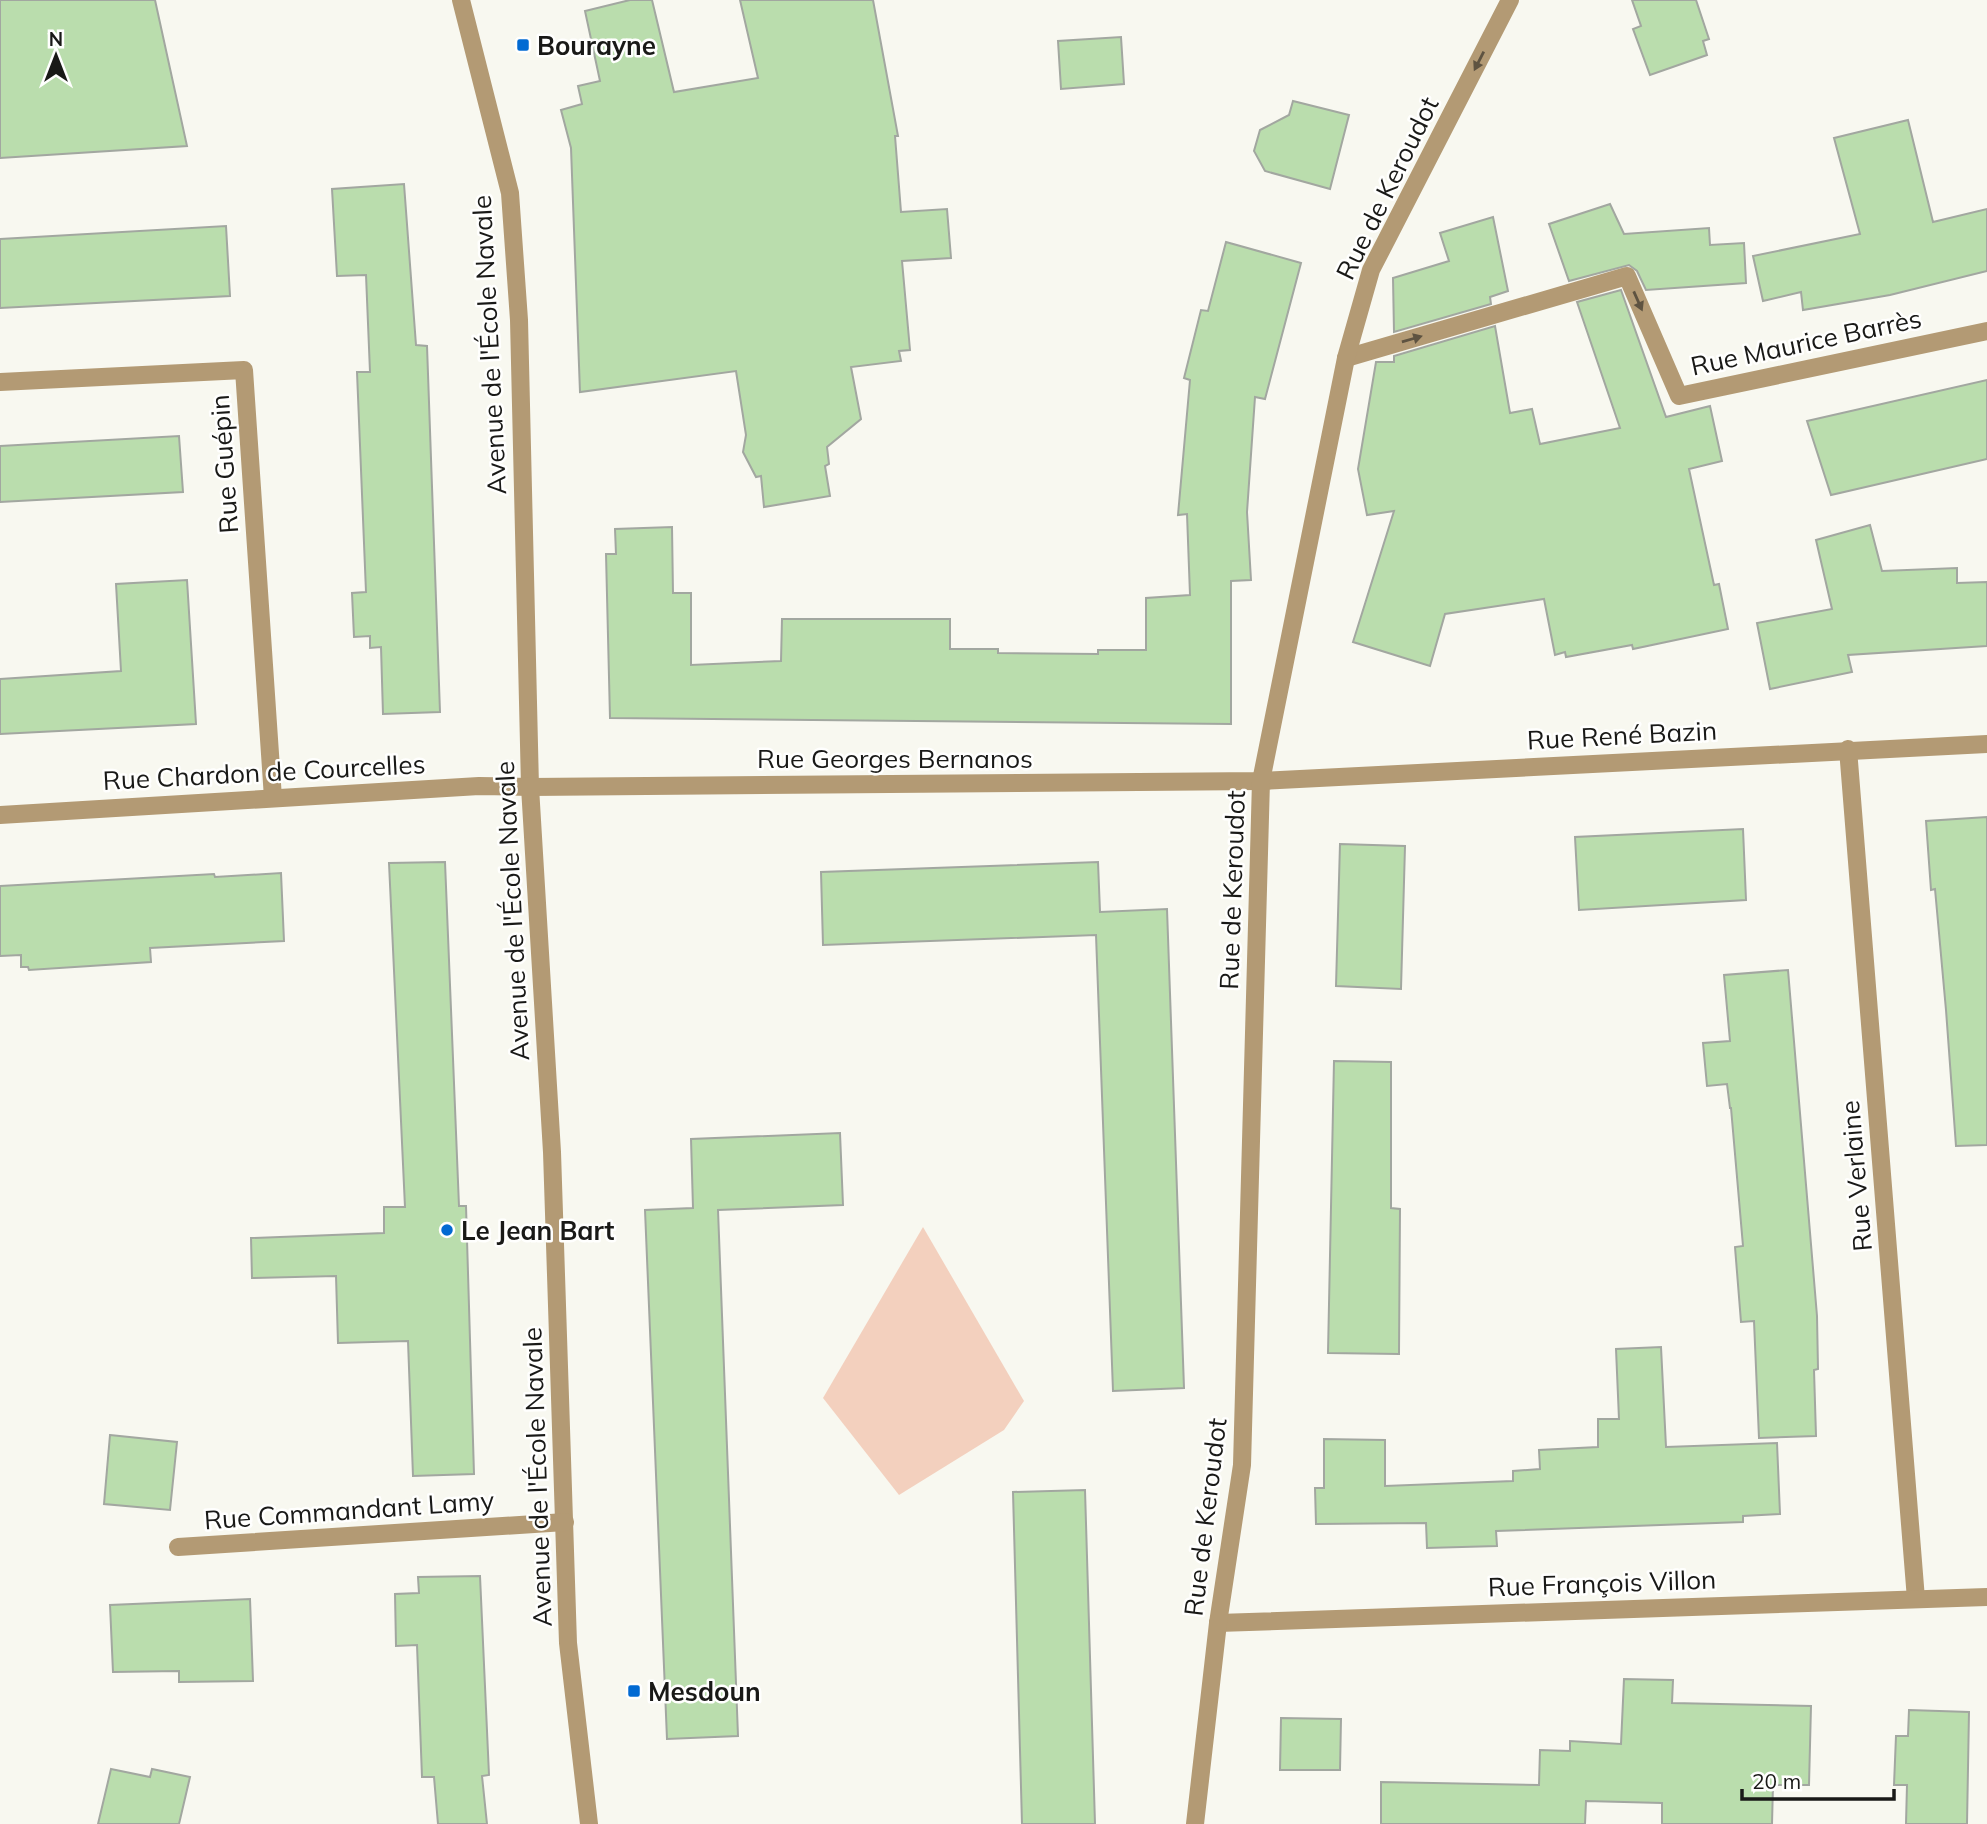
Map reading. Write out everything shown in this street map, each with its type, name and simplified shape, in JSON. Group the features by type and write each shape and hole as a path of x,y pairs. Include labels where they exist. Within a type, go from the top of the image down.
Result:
{"street":[{"name":"Avenue de l'École Navale","path":"461,0 510,193 519,320 530,788 552,1152 568,1643 589,1824"},
{"name":"Rue de Keroudot","path":"1195,1824 1219,1623 1242,1465 1261,781 1346,358 1371,270 1510,0"},
{"name":"Rue Maurice Barrès","path":"1346,358 1627,276 1679,396 1987,331"},
{"name":"Rue Guépin","path":"0,382 244,370 273,798"},
{"name":"Rue René Bazin","path":"1261,781 1987,744"},
{"name":"Rue Verlaine","path":"1848,749 1916,1599"},
{"name":"Rue Georges Bernanos","path":"530,788 1261,781"},
{"name":"Rue Chardon de Courcelles","path":"0,815 479,786 530,788"},
{"name":"Rue Commandant Lamy","path":"178,1547 565,1522"},
{"name":"Rue François Villon","path":"1219,1623 1987,1597"}],"shaded area":[{"path":"923,1227 1024,1401 1004,1430 899,1495 823,1398"}],"building":[{"path":"0,0 155,0 187,146 0,158"},
{"path":"630,0 652,0 674,92 758,78 740,0 873,0 898,136 895,136 901,212 947,209 951,258 902,261 910,350 899,351 901,361 851,367 861,419 827,447 829,464 825,466 830,496 764,507 761,476 756,477 743,452 746,435 736,371 580,392 571,148 561,110 582,104 578,86 600,81 585,11"},
{"path":"1632,0 1696,0 1709,39 1703,41 1707,55 1650,75 1633,29 1641,26"},
{"path":"1121,37 1124,84 1061,89 1058,41"},
{"path":"1293,101 1349,115 1330,189 1265,171 1254,151 1260,130 1289,115"},
{"path":"1908,120 1933,222 1987,209 1987,271 1890,295 1803,310 1801,292 1763,301 1753,256 1860,234 1834,138"},
{"path":"404,184 416,345 427,346 440,712 383,714 381,647 370,648 370,636 354,637 352,593 366,592 357,372 370,372 366,275 337,276 332,189"},
{"path":"1610,204 1624,234 1709,228 1710,245 1744,243 1746,283 1646,290 1637,271 1629,265 1569,281 1549,224"},
{"path":"1493,217 1508,291 1490,297 1491,304 1394,332 1393,278 1449,261 1440,233"},
{"path":"226,226 230,296 0,308 0,239"},
{"path":"1226,242 1301,263 1265,399 1255,397 1247,512 1251,580 1231,581 1231,724 610,718 606,554 616,554 615,529 672,527 673,593 691,593 691,665 781,661 782,619 950,619 950,649 998,649 998,653 1098,654 1098,650 1146,650 1146,598 1190,595 1187,514 1178,515 1190,380 1184,378 1201,310 1208,311"},
{"path":"1621,290 1666,417 1710,406 1722,461 1689,469 1714,585 1719,584 1728,629 1633,649 1632,645 1566,657 1565,652 1555,655 1544,599 1445,614 1430,666 1353,642 1394,511 1367,515 1358,469 1376,362 1394,362 1394,356 1495,326 1510,413 1532,409 1540,444 1620,428 1577,302"},
{"path":"1987,380 1987,459 1831,495 1807,421"},
{"path":"179,436 183,492 0,502 0,446"},
{"path":"1870,525 1882,571 1957,568 1957,583 1987,582 1987,646 1848,655 1852,672 1770,689 1757,623 1832,609 1816,540"},
{"path":"187,580 196,724 0,734 0,679 121,671 116,584"},
{"path":"1987,817 1987,1145 1956,1146 1935,889 1931,890 1926,821"},
{"path":"1743,829 1746,900 1579,910 1575,837"},
{"path":"1340,844 1405,846 1401,989 1336,986"},
{"path":"445,862 459,1206 466,1206 474,1474 413,1476 408,1341 338,1343 336,1276 252,1278 251,1238 384,1233 384,1207 405,1207 389,863"},
{"path":"1098,862 1100,912 1167,909 1184,1388 1113,1391 1096,935 823,945 821,872"},
{"path":"281,873 284,941 150,948 151,962 29,970 28,967 21,967 21,955 0,956 0,886"},
{"path":"1788,970 1817,1316 1818,1369 1814,1370 1816,1436 1759,1438 1754,1321 1741,1322 1735,1247 1743,1246 1731,1108 1727,1084 1707,1086 1703,1043 1730,1041 1724,975"},
{"path":"1334,1061 1391,1062 1391,1208 1400,1209 1399,1354 1328,1353"},
{"path":"840,1133 843,1205 718,1210 738,1736 667,1739 645,1210 693,1208 691,1139"},
{"path":"1661,1347 1666,1447 1777,1443 1780,1514 1743,1516 1743,1522 1496,1531 1497,1546 1427,1548 1426,1523 1316,1524 1315,1488 1324,1488 1324,1439 1385,1440 1385,1486 1513,1481 1513,1471 1540,1469 1539,1450 1598,1447 1598,1419 1619,1419 1616,1349"},
{"path":"110,1435 177,1442 170,1510 104,1504"},
{"path":"1085,1490 1095,1824 1022,1824 1013,1492"},
{"path":"480,1576 489,1775 482,1776 487,1824 438,1824 434,1777 422,1777 417,1645 396,1646 395,1594 419,1593 418,1577"},
{"path":"250,1599 253,1681 179,1682 179,1671 113,1672 110,1605"},
{"path":"1624,1679 1673,1680 1672,1703 1811,1706 1809,1785 1773,1785 1772,1824 1662,1824 1662,1803 1586,1801 1585,1824 1381,1824 1381,1782 1539,1785 1540,1750 1570,1751 1570,1741 1621,1744"},
{"path":"1909,1710 1969,1712 1967,1824 1906,1824 1907,1785 1894,1785 1896,1736 1908,1736"},
{"path":"1281,1718 1341,1719 1340,1770 1280,1770"},
{"path":"111,1769 150,1777 152,1769 190,1777 179,1824 98,1824"}],"place":[{"name":"Bourayne","path":"523,45"},
{"name":"Le Jean Bart","path":"447,1230"},
{"name":"Mesdoun","path":"634,1691"}]}
